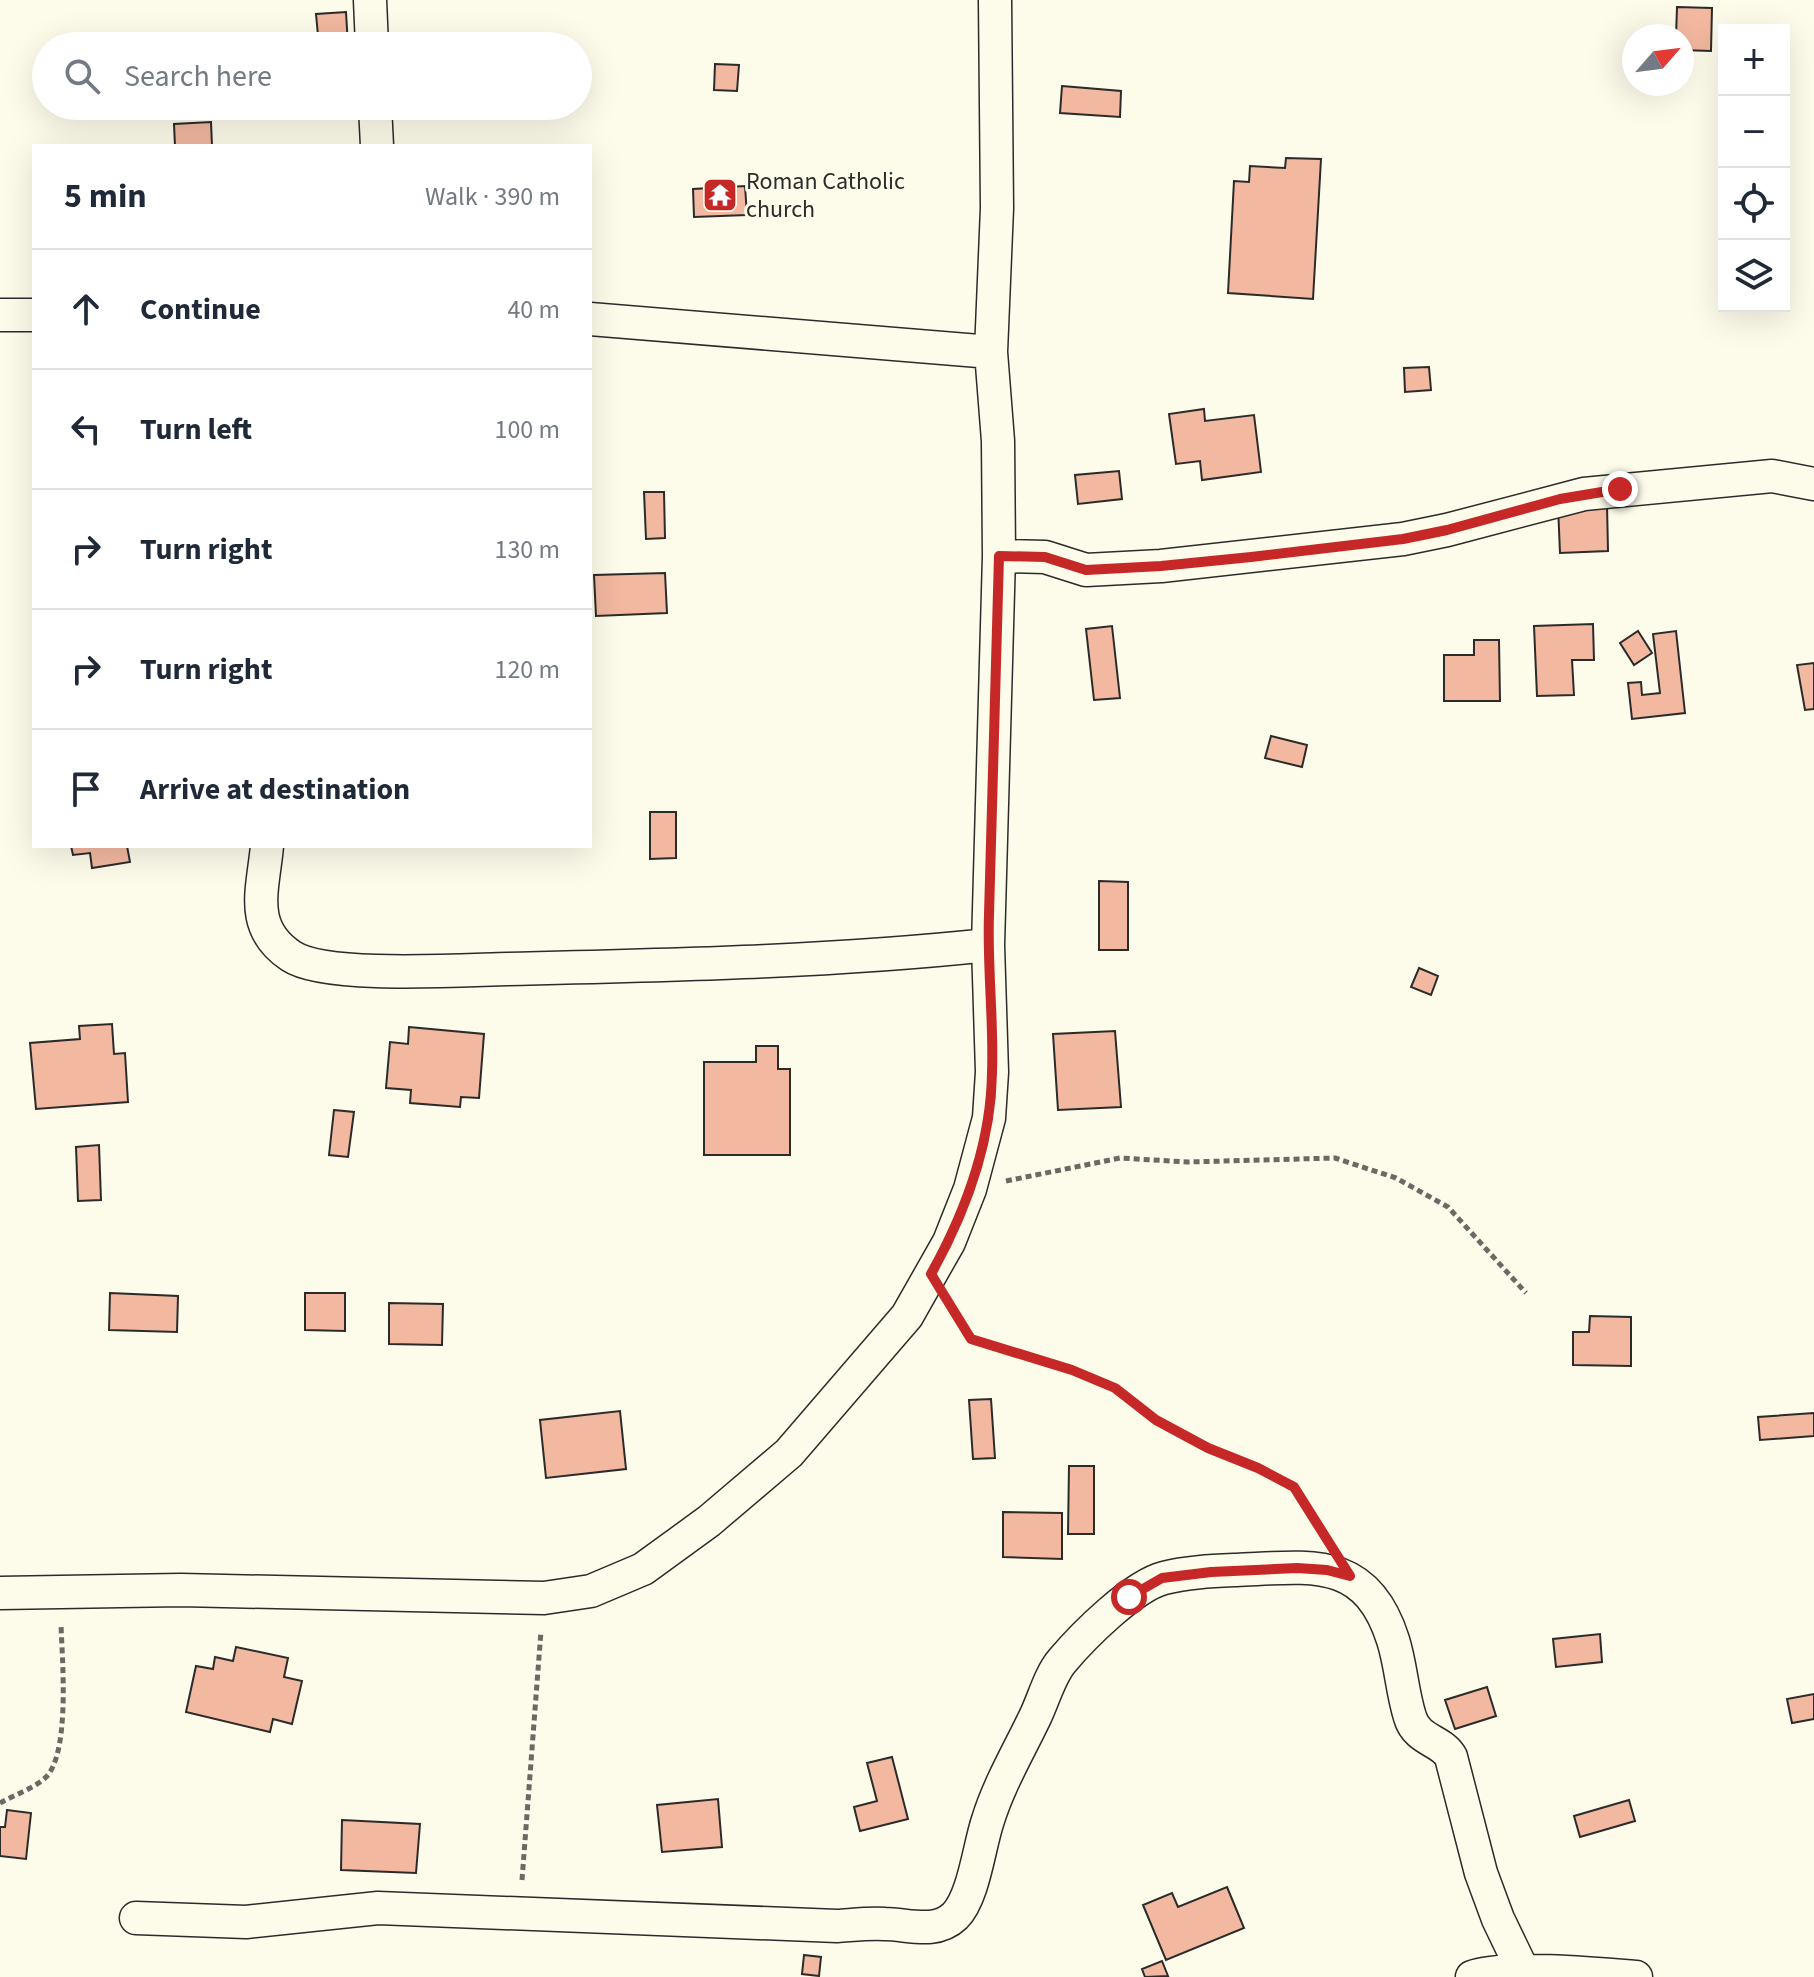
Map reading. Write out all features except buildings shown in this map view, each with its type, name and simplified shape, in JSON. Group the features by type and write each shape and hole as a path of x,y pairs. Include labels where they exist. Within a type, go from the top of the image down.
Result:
{"street":[{"path":"370,0 371,32"},
{"path":"0,1593 181,1590 544,1598 591,1591 643,1569 709,1521 789,1453 907,1316 949,1242 970,1189 989,1118 992,1072 988,945 999,556 998,441 991,352 997,208 995,0"},
{"path":"376,120 377,144"},
{"path":"0,315 32,315"},
{"path":"592,319 991,352"},
{"path":"999,556 1045,557 1086,570 1161,566 1403,539 1584,494 1772,476 1814,484"},
{"path":"267,848 260,909 262,921 274,941 293,957 329,969 433,971 777,962 880,957 988,945"},
{"path":"136,1918 246,1922 378,1908 837,1926 887,1924 916,1929 944,1923 955,1916 966,1897 988,1817 1060,1663 1098,1624 1129,1597 1162,1578 1297,1568 1327,1570 1350,1576 1379,1602 1393,1639 1413,1724 1426,1740 1448,1750 1481,1873 1498,1919 1524,1973"},
{"path":"1472,1977 1481,1973 1636,1977"}],"path":[{"path":"970,1189 1120,1158 1188,1162 1335,1158 1396,1178 1448,1207 1526,1293"},
{"path":"931,1274 971,1339 1072,1370 1115,1388 1156,1420 1208,1448 1258,1468 1294,1487 1350,1576"},
{"path":"0,1803 47,1778 55,1758 64,1718 60,1592"},
{"path":"519,1915 544,1598"}],"place":[{"name":"Roman Catholic church","path":"720,195"}],"route":[{"path":"1129,1597 1162,1578 1211,1572 1297,1568 1327,1570 1350,1576 1294,1487 1258,1468 1208,1448 1156,1420 1115,1388 1072,1370 971,1339 931,1274 949,1242 970,1189 989,1118 992,1072 988,945 999,556 1035,555 1086,570 1251,557 1403,539 1560,499 1620,489"}]}
